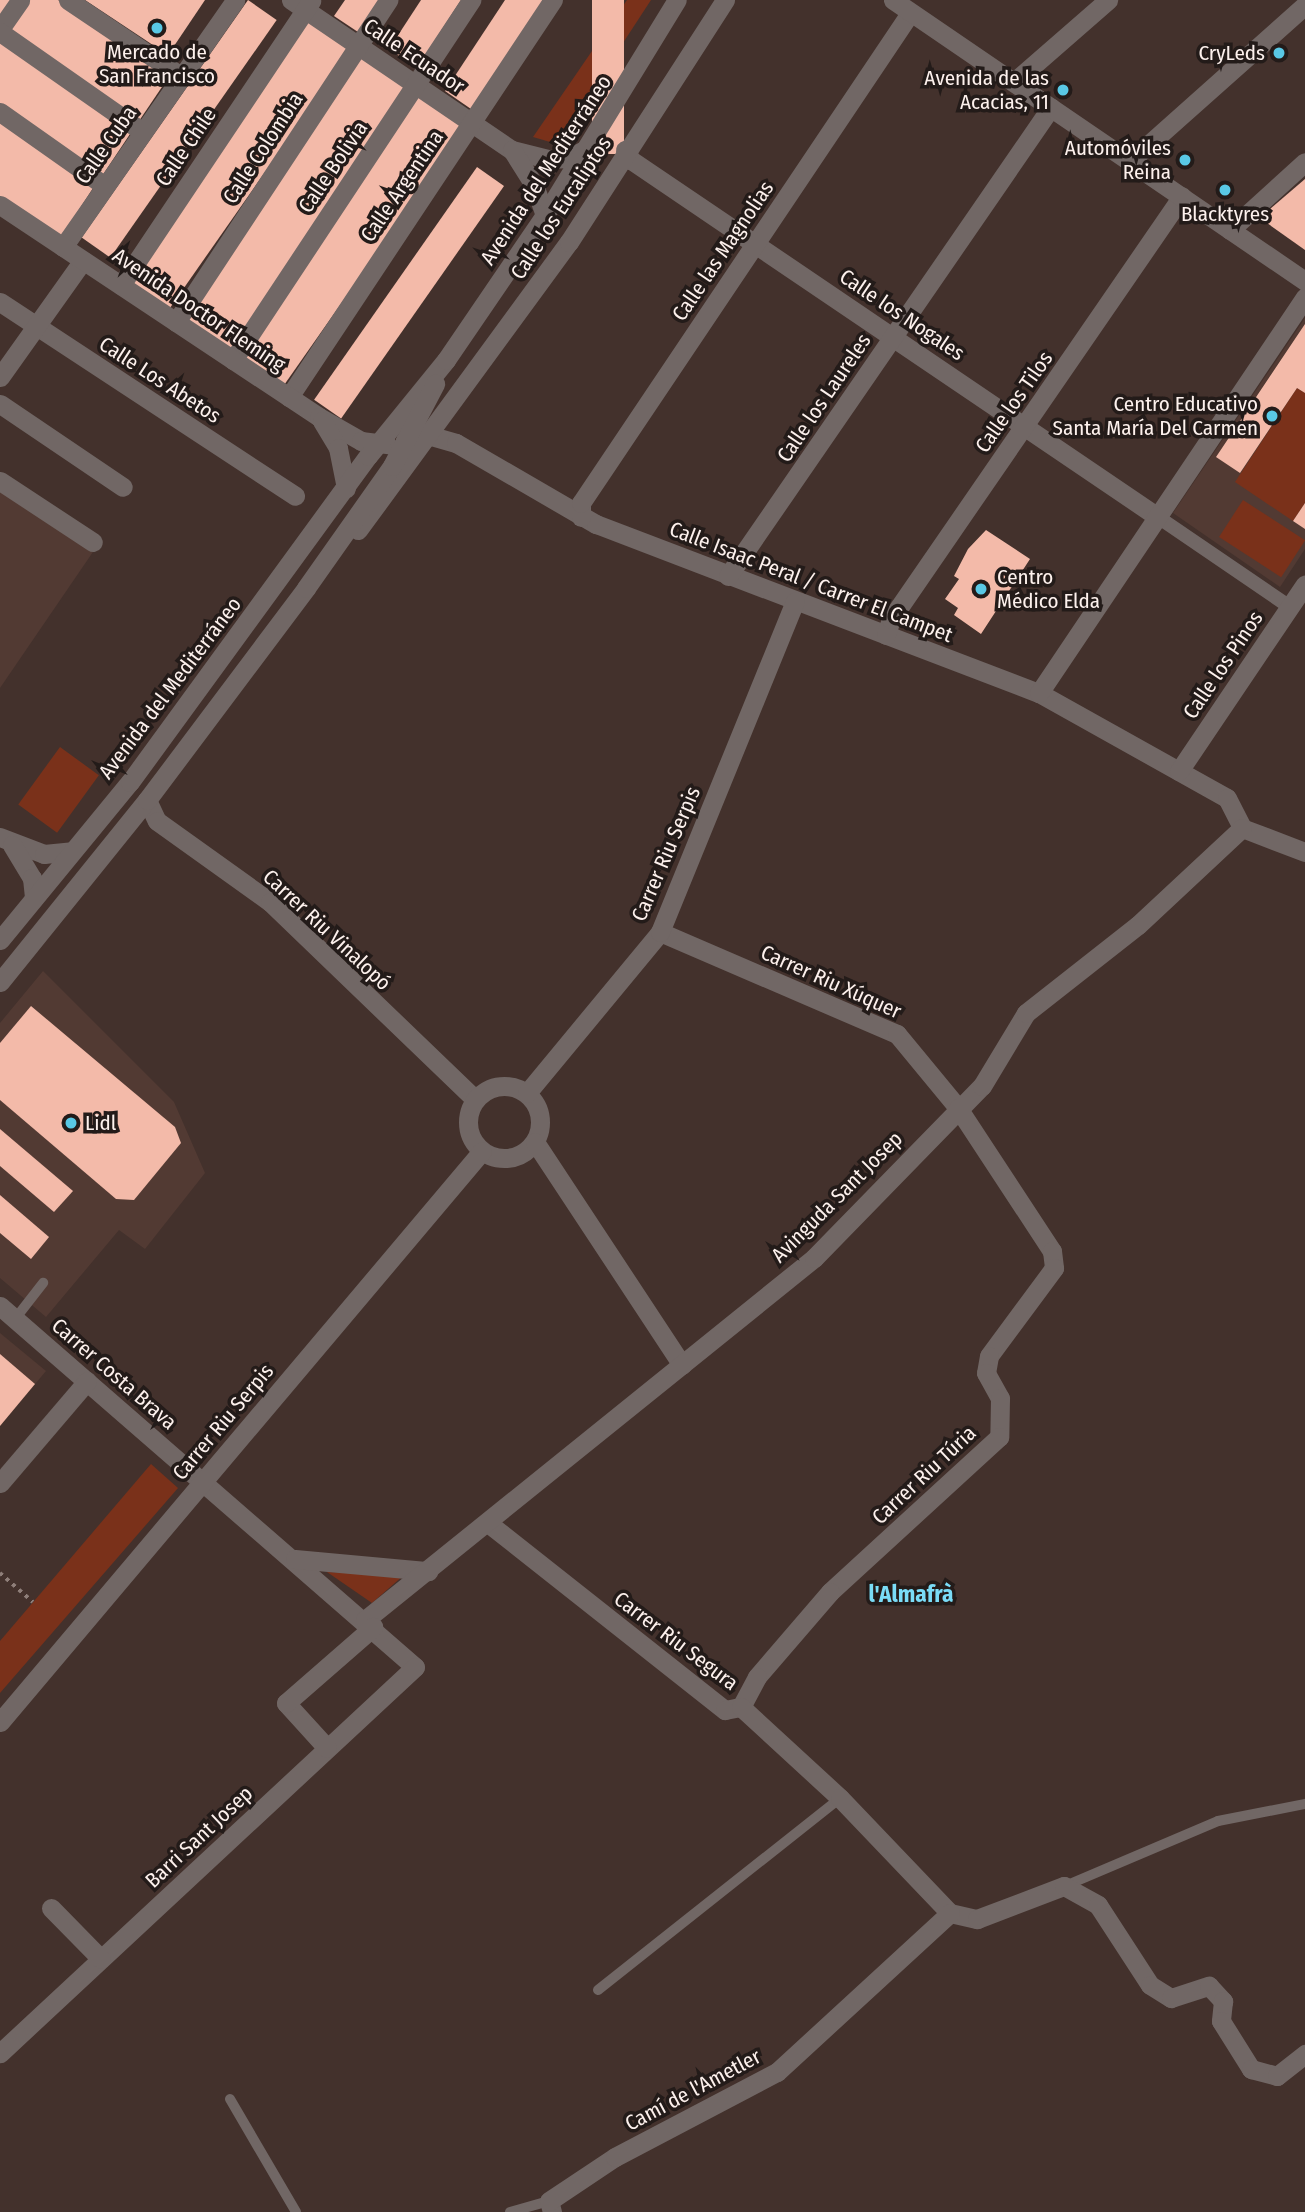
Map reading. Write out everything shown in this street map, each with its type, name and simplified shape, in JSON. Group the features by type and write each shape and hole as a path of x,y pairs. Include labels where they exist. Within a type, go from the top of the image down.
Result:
{"street":[{"path":"20,0 0,31 143,132"},
{"path":"68,0 182,77"},
{"name":"Calle Cuba","path":"63,247 235,0"},
{"name":"Calle Colombia","path":"176,322 388,0"},
{"name":"Calle Bolivia","path":"233,360 471,0"},
{"name":"Calle Argentina","path":"289,397 553,0"},
{"name":"Avenida del Mediterráneo","path":"0,940 130,782 346,488 369,447 446,360 545,215 677,0"},
{"name":"Calle los Eucaliptos","path":"428,435 569,242 625,150 725,0"},
{"path":"894,0 1305,281"},
{"path":"1014,82 1108,0"},
{"name":"Calle Ecuador","path":"303,3 358,45 512,150 549,159 569,158 586,149"},
{"name":"Calle Chile","path":"121,285 303,3"},
{"path":"1130,161 1305,5"},
{"name":"Calle las Magnolias","path":"581,517 581,503 910,13"},
{"name":"Calle los Laureles","path":"728,576 1051,107"},
{"path":"0,112 105,186"},
{"name":"Calle Ecuador","path":"512,150 534,185 545,215"},
{"name":"Calle los Nogales","path":"625,150 631,160 1155,515"},
{"path":"1230,230 1305,162"},
{"name":"Calle los Tilos","path":"886,635 891,619 1026,427 1182,196"},
{"name":"Avenida Doctor Fleming","path":"0,205 369,447"},
{"path":"0,377 83,260"},
{"path":"1039,693 1155,515 1305,297"},
{"name":"Calle Los Abetos","path":"0,302 295,496"},
{"name":"Avenida del Mediterráneo","path":"0,982 147,800 306,588 405,440 446,360"},
{"path":"0,404 123,487"},
{"path":"320,417 338,448 346,488"},
{"path":"369,447 428,435"},
{"name":"Avenida del Mediterráneo","path":"306,588 353,536 428,435"},
{"name":"Calle Isaac Peral / Carrer El Campet","path":"428,435 456,443 581,517 728,576 1039,693 1227,798 1242,828"},
{"name":"Avenida del Mediterráneo","path":"342,537 369,486 369,447"},
{"path":"0,481 93,542"},
{"path":"1155,515 1290,607"},
{"name":"Calle los Pinos","path":"1179,771 1305,584"},
{"name":"Carrer Riu Serpis","path":"527,1093 660,932 795,601"},
{"name":"Carrer Riu Vinalopó","path":"147,800 158,821 270,902 475,1099"},
{"path":"1242,828 1305,852"},
{"name":"Avinguda Sant Josep","path":"369,1623 428,1571 814,1258 982,1086 1026,1013 1138,925 1242,828"},
{"path":"6,841 44,854 72,851"},
{"path":"6,841 33,878 34,898"},
{"name":"Carrer Riu Xúquer","path":"660,932 897,1034 958,1108"},
{"path":"535,1142 516,1157 492,1157 482,1151 468,1121 475,1099 506,1085 527,1093 540,1111 535,1142 674,1360 682,1365"},
{"name":"Carrer Riu Túria","path":"741,1707 757,1677 830,1592 999,1437 1000,1398 986,1373 989,1356 1054,1268 1054,1260 1052,1251 958,1108"},
{"name":"Carrer Riu Serpis","path":"0,1722 482,1151"},
{"name":"Carrer Costa Brava","path":"7,1312 369,1623"},
{"path":"0,1483 87,1381"},
{"name":"Carrer Riu Segura","path":"488,1523 724,1710 741,1707 840,1798 950,1913"},
{"path":"295,1559 428,1571"},
{"path":"327,1748 286,1703 369,1623"},
{"name":"Barri Sant Josep","path":"0,2053 415,1667 369,1623"},
{"path":"950,1913 977,1919 1064,1886 1098,1905 1150,1984 1171,1998 1209,1986 1223,2001 1221,2021 1251,2069 1277,2076 1305,2054"},
{"path":"51,1908 101,1959"},
{"name":"Camí de l'Ametler","path":"550,2207 615,2157 777,2073 950,1913"}],"lane":[{"path":"7,1312 43,1283"},
{"path":"598,1990 840,1798"},
{"path":"1064,1886 1218,1821 1305,1804"},
{"path":"230,2099 296,2212"},
{"path":"510,2212 550,2207"}],"path":[{"path":"0,1573 33,1602"}],"shaded area":[{"path":"627,0 651,0 557,144 533,137"},
{"name":"Centro Educativo Santa María Del Carmen","path":"1305,318 1305,549 1280,587 1173,513"},
{"path":"1297,388 1305,393 1305,503 1293,521 1235,482"},
{"path":"0,485 95,549 0,688"},
{"path":"1243,500 1305,540 1281,577 1219,537"},
{"path":"60,747 99,775 57,833 18,804"},
{"path":"43,971 174,1102 205,1173 145,1249 119,1230 46,1317 0,1278 0,1023"},
{"path":"0,1333 46,1371 0,1426"},
{"path":"151,1464 178,1488 0,1693 0,1641"},
{"path":"327,1572 404,1575 372,1603"}],"building":[{"path":"0,0 14,0 0,21"},
{"path":"26,0 58,0 170,75 139,121 6,29"},
{"name":"Mercado de San Francisco","path":"85,0 205,0 168,55"},
{"path":"248,0 277,20 110,258 82,238"},
{"path":"345,0 380,0 358,32 334,16"},
{"path":"421,0 461,0 417,68 389,49"},
{"path":"505,0 544,0 471,109 445,91"},
{"path":"592,0 624,0 624,154 592,154"},
{"path":"307,18 351,49 167,312 123,281"},
{"path":"0,37 132,131 102,176 0,105"},
{"path":"359,53 410,86 235,355 184,322"},
{"path":"418,91 466,125 282,389 233,355"},
{"path":"0,119 95,185 60,239 0,199"},
{"path":"477,167 504,186 341,419 314,400"},
{"path":"1305,179 1305,250 1267,223 1264,214"},
{"path":"1305,324 1305,393 1297,388 1240,473 1216,457"},
{"path":"1305,503 1305,529 1293,521"},
{"name":"Centro Médico Elda","path":"986,530 1030,559 981,634 954,615 958,608 945,599 959,579 954,576 968,549"},
{"path":"31,1006 175,1127 181,1143 134,1200 116,1199 0,1100 0,1043"},
{"path":"0,1129 73,1191 54,1212 0,1166"},
{"path":"0,1195 49,1237 31,1259 0,1233"},
{"path":"0,1354 35,1384 0,1426"}],"place":[{"name":"Mercado de San Francisco","path":"157,28"},
{"name":"CryLeds","path":"1279,53"},
{"name":"Avenida de las Acacias, 11","path":"1063,90"},
{"name":"Automóviles Reina","path":"1185,160"},
{"name":"Blacktyres","path":"1225,190"},
{"name":"Centro Educativo Santa María Del Carmen","path":"1272,416"},
{"name":"Centro Médico Elda","path":"981,589"},
{"name":"Lidl","path":"71,1123"}],"district":[{"name":"l'Almafrà","path":"911,1594"}]}
